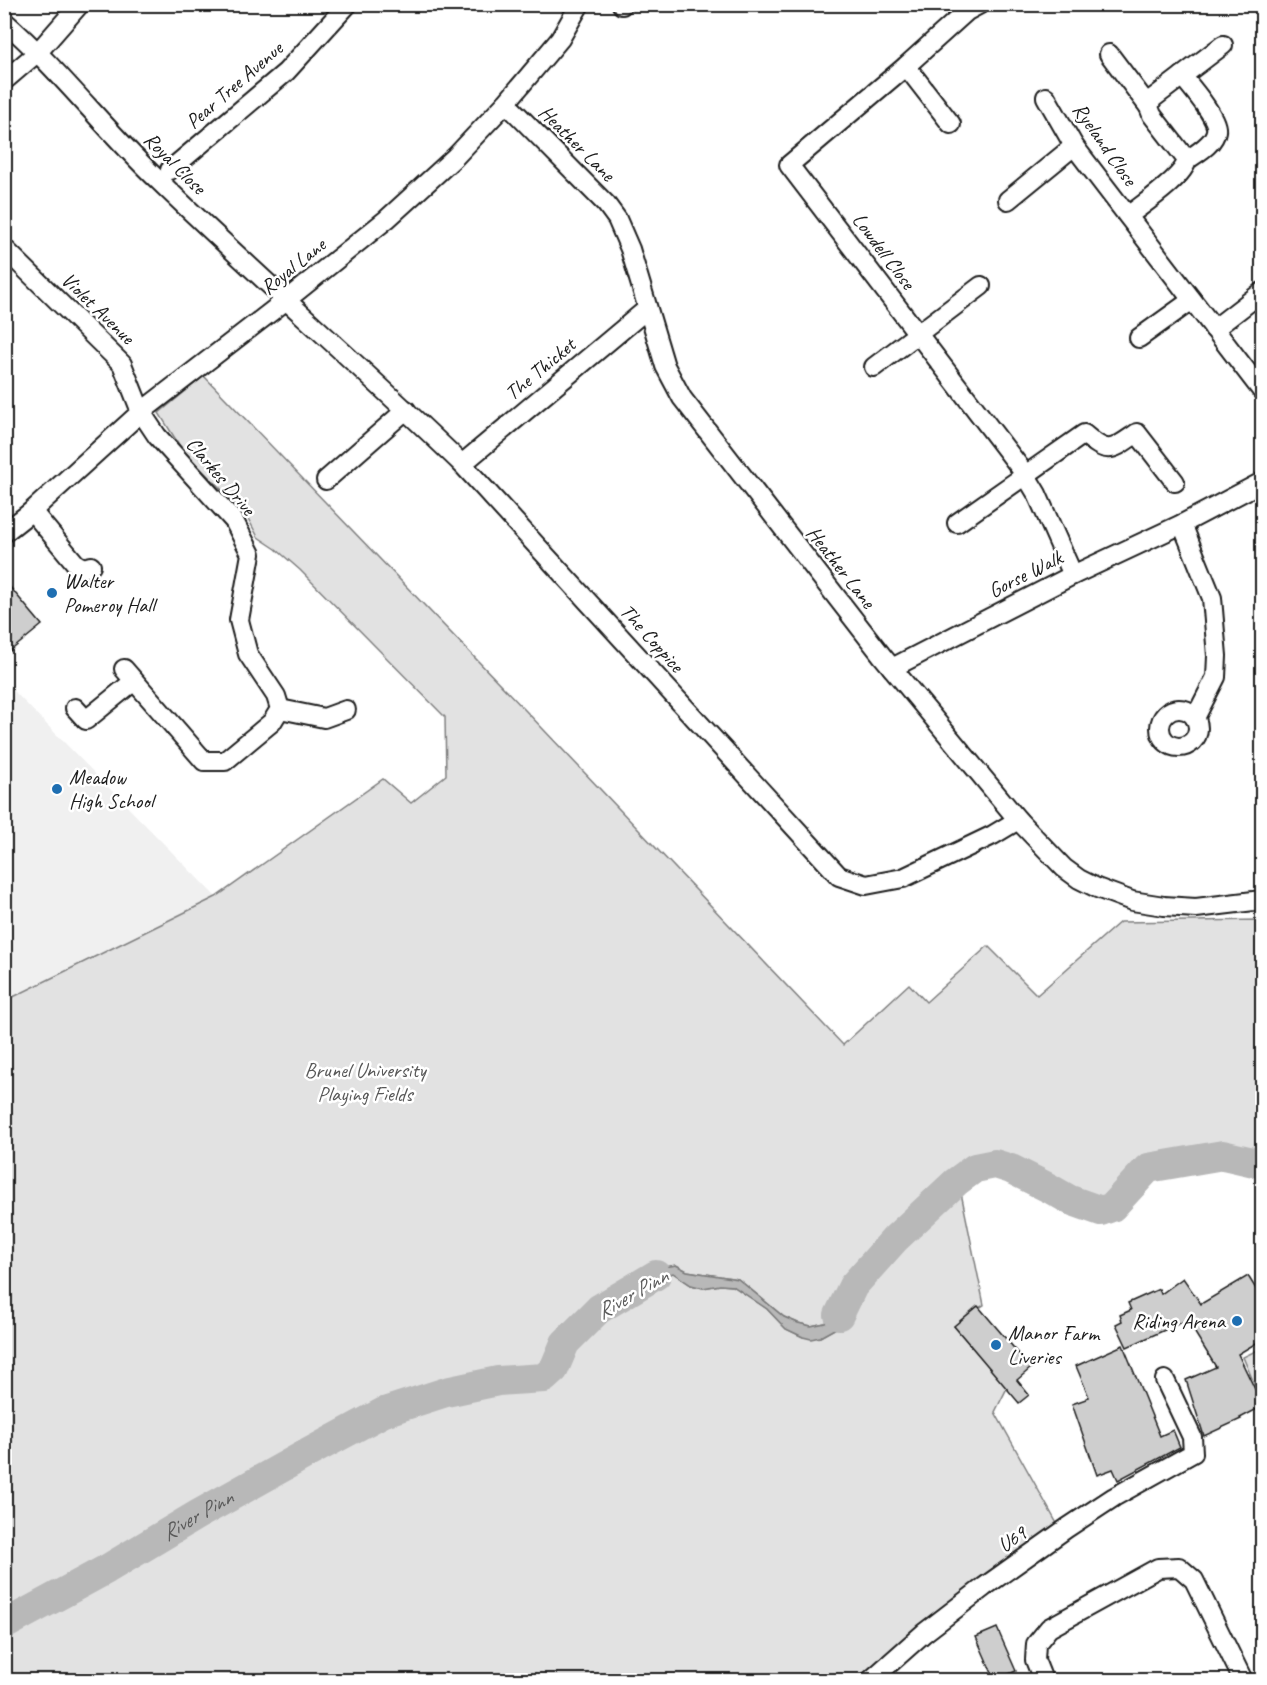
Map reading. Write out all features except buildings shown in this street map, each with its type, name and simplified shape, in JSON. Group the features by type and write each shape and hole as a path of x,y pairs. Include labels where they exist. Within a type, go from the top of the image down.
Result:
{"street":[{"path":"4,81 38,52 80,4"},
{"name":"Pear Tree Avenue","path":"170,170 286,72 348,4"},
{"name":"Royal Lane","path":"4,533 32,511 141,412 387,219 448,164 506,103 560,39 580,4"},
{"name":"Lowdell Close","path":"980,4 967,11 789,165 1025,474 1037,494 1073,574"},
{"name":"Royal Close","path":"4,21 38,52 157,179 285,301"},
{"path":"1149,107 1152,99 1223,45"},
{"path":"1109,54 1187,160"},
{"path":"906,66 951,124"},
{"name":"Ryeland Close","path":"1128,216 1179,175 1186,166 1187,160 1212,140 1217,130 1215,120 1182,76"},
{"name":"Ryeland Close","path":"1046,98 1074,146 1263,391"},
{"name":"Heather Lane","path":"506,103 612,211 630,249 665,366 682,398 892,668 1018,820 1064,868 1079,879 1132,901 1196,908 1263,900"},
{"path":"1008,200 1074,146"},
{"name":"Violet Avenue","path":"4,248 123,364 141,412"},
{"path":"874,367 981,286"},
{"path":"1214,329 1263,292"},
{"path":"1139,338 1192,300"},
{"name":"The Coppice","path":"285,301 462,464 839,876 866,885 903,878 993,835 1018,820"},
{"name":"The Thicket","path":"462,464 647,309"},
{"path":"326,480 406,410"},
{"name":"Clarkes Drive","path":"141,412 157,436 234,521 251,554 239,621 248,654 276,696 280,709"},
{"path":"957,523 1084,434 1098,445 1106,449 1113,449 1137,434 1175,482"},
{"name":"Gorse Walk","path":"892,668 1073,574 1182,524 1263,482"},
{"path":"32,511 76,564 84,568 91,566"},
{"path":"1182,524 1212,598 1217,656 1216,677 1196,718"},
{"path":"75,708 86,720 129,675 204,762 225,762 272,722 280,709 324,718 346,710"},
{"name":"U69","path":"871,1680 924,1633 1058,1534 1114,1497 1193,1453 1192,1437 1165,1380"},
{"path":"1043,1680 1035,1660 1036,1644 1048,1628 1158,1568 1179,1567 1194,1580 1243,1680"}],"shaded area":[{"name":"Meadow High School","path":"5,682 216,897 5,1001"},
{"path":"676,1265 687,1271 738,1279 784,1317 811,1326 833,1319 845,1286 861,1279 838,1327 820,1337 811,1339 786,1329 767,1309 733,1286 720,1285 703,1288 691,1285 673,1273 653,1279 643,1288 620,1296 644,1273"}],"green space":[{"name":"Brunel University Playing Fields","path":"204,376 843,1045 909,984 926,1002 988,946 1037,995 1120,922 1262,920 1262,1167 1221,1161 1151,1172 1120,1210 1100,1217 994,1170 975,1175 960,1188 984,1305 979,1308 977,1306 954,1326 1007,1388 995,1412 1060,1529 920,1629 862,1680 5,1680 5,1001 216,897 383,779 411,803 446,775 445,717 300,570 258,537 245,513 183,451 159,413","holes":["676,1265 687,1271 738,1279 784,1317 811,1326 833,1319 861,1280 838,1327 820,1337 803,1337 786,1329 767,1309 733,1286 720,1285 703,1288 691,1285 673,1273 653,1279 643,1288 621,1295 645,1272"]},
{"name":"Riding Arena","path":"1262,1348 1262,1402 1243,1357"}],"waterway":[{"name":"River Pinn","path":"839,1315 853,1286 895,1239 956,1182 975,1168 995,1164 1011,1169 1070,1200 1101,1211 1112,1207 1148,1168 1223,1155 1262,1164"},
{"name":"River Pinn","path":"4,1625 384,1412 446,1392 498,1381 544,1378 554,1369 565,1343 599,1309 656,1275"}],"place":[{"name":"Walter Pomeroy Hall","path":"52,593"},
{"name":"Meadow High School","path":"57,789"},
{"name":"Riding Arena","path":"1237,1321"},
{"name":"Manor Farm Liveries","path":"996,1345"}]}
